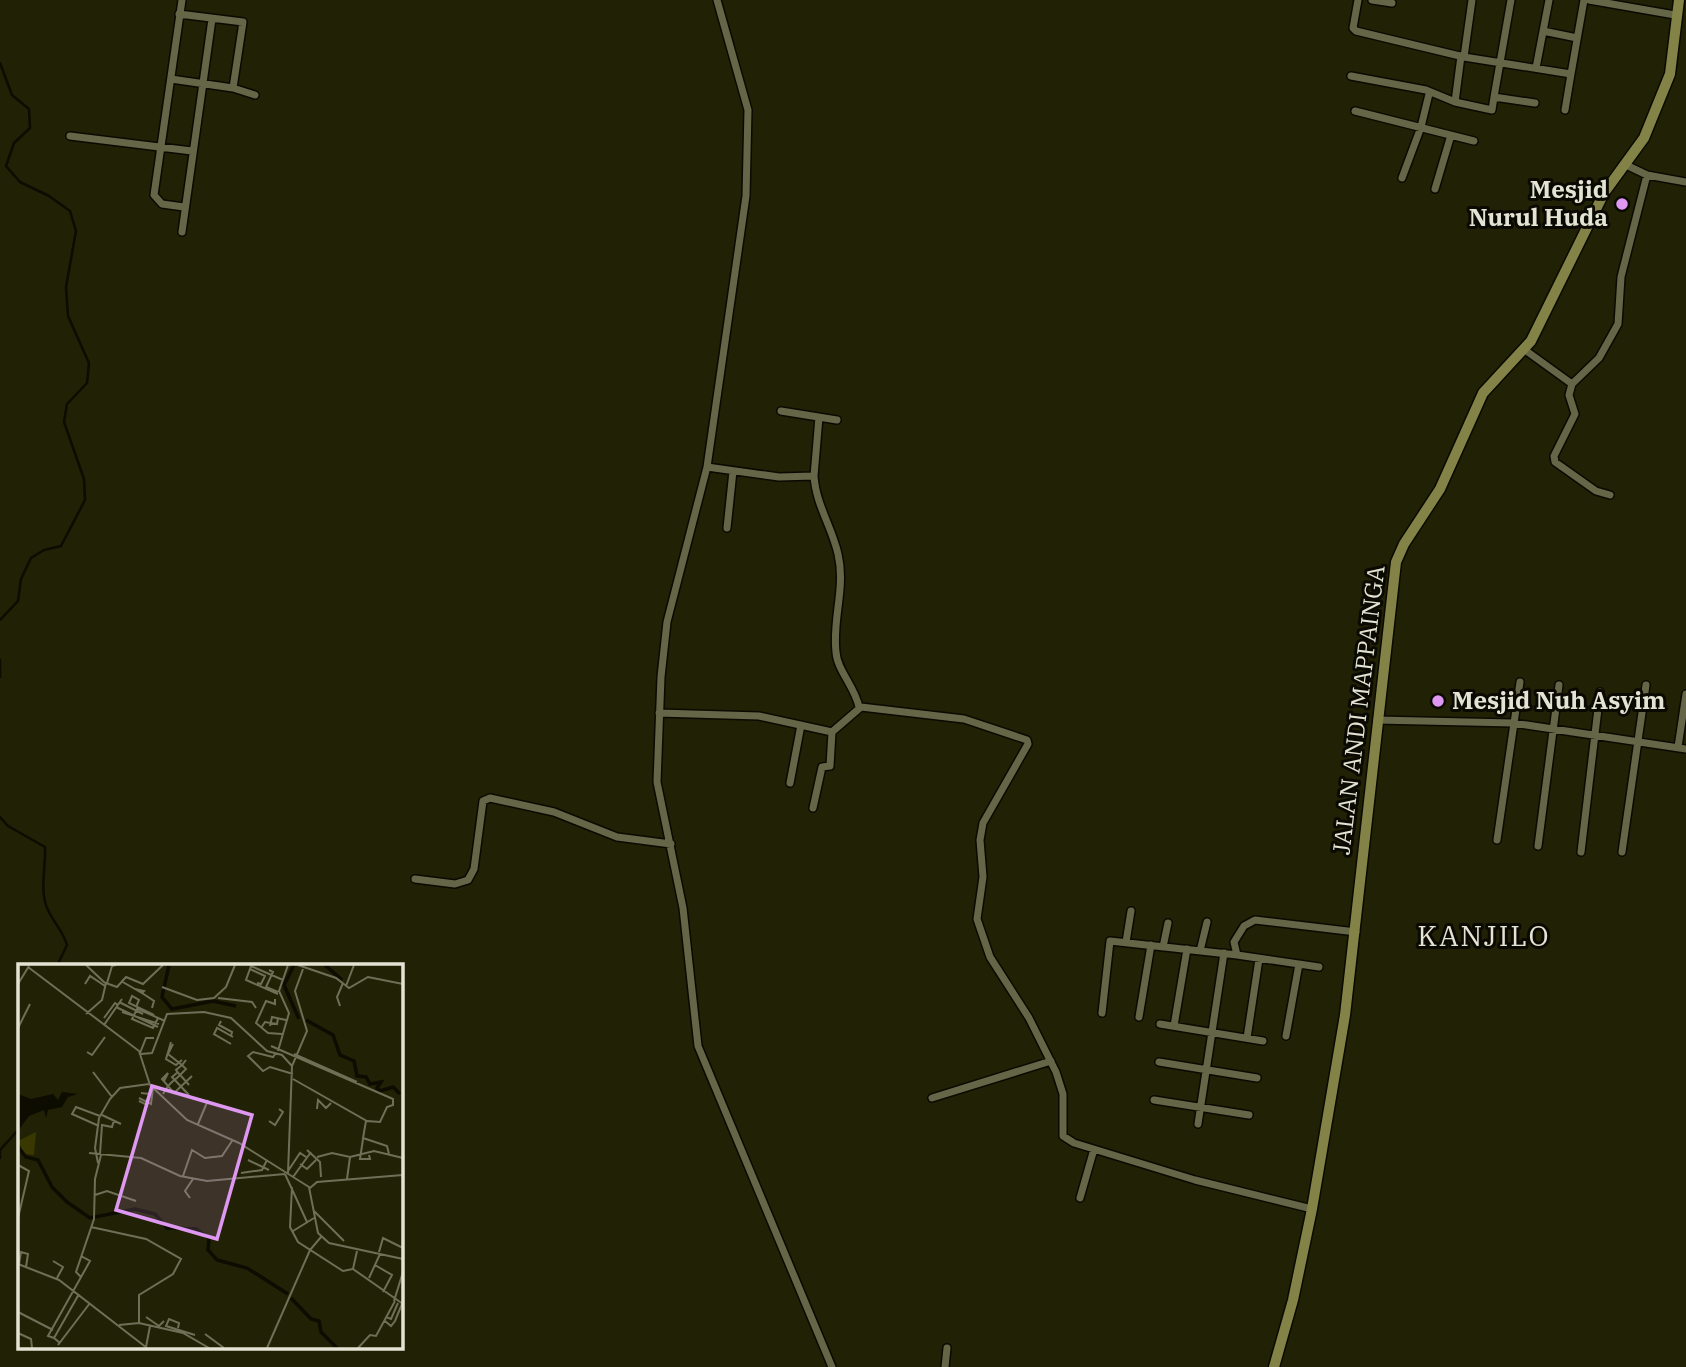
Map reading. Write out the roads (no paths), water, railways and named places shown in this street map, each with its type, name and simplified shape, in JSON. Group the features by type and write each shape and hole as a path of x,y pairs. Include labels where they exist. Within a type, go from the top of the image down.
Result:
{"main road":[{"name":"JALAN ANDI MAPPAINGA","path":"1275,1367 1293,1300 1312,1209 1356,932 1376,720 1396,562 1404,544 1440,489 1483,393 1525,350 1604,193 1644,138 1666,87 1679,0"}],"street":[{"path":"182,0 154,195 162,204 184,207"},
{"path":"717,0 746,98 749,147 741,245 707,467 671,602 659,713 657,782 683,908 698,1045 832,1367"},
{"path":"1358,0 1353,27 1356,31 1462,56 1572,74"},
{"path":"1372,0 1392,3"},
{"path":"1455,102 1472,0"},
{"path":"1351,76 1426,90 1429,94 1455,102 1492,110 1510,0"},
{"path":"1536,68 1549,0"},
{"path":"1565,110 1586,0 1675,15"},
{"path":"179,14 243,23 233,88"},
{"path":"182,232 212,19"},
{"path":"1543,31 1577,38"},
{"path":"171,79 233,88 255,95"},
{"path":"1402,178 1421,127 1429,94"},
{"path":"1494,97 1535,103"},
{"path":"1355,111 1475,141"},
{"path":"1435,189 1451,135"},
{"path":"70,136 192,151"},
{"path":"1624,164 1647,174 1686,182"},
{"path":"1609,495 1596,491 1555,462 1554,456 1575,414 1569,395 1572,384 1599,358 1618,324 1621,277 1647,174"},
{"path":"1525,350 1572,384"},
{"path":"781,411 837,420"},
{"path":"819,417 814,476 817,499 834,541 842,576 836,656 853,686 859,707"},
{"path":"707,467 779,477 814,476"},
{"path":"727,528 733,471"},
{"path":"1497,840 1520,682"},
{"path":"1538,846 1559,685"},
{"path":"1622,852 1646,685"},
{"path":"1581,852 1600,692"},
{"path":"1376,720 1513,723 1682,748 1686,694"},
{"path":"813,808 821,767 830,766 832,732 859,707 964,719 1027,740 1028,744 1021,760 983,823 980,840 983,877 977,919 990,957 1029,1018 1051,1061 1063,1094 1063,1136 1068,1141 1195,1180 1312,1209"},
{"path":"659,713 759,716 832,732"},
{"path":"790,783 801,725"},
{"path":"415,879 455,884 468,880 474,869 483,801 490,798 554,812 617,837 671,844"},
{"path":"1126,942 1131,911"},
{"path":"1237,955 1234,942 1244,926 1255,920 1356,932"},
{"path":"1200,951 1206,922"},
{"path":"1163,947 1168,923"},
{"path":"1102,1013 1110,940 1319,967"},
{"path":"1139,1017 1151,945"},
{"path":"1174,1026 1187,949"},
{"path":"1198,1124 1224,953"},
{"path":"1247,1038 1258,958"},
{"path":"1286,1036 1298,964"},
{"path":"1160,1024 1263,1041"},
{"path":"932,1098 1051,1061"},
{"path":"1159,1062 1257,1078"},
{"path":"1154,1100 1249,1115"},
{"path":"1080,1198 1094,1149"},
{"path":"945,1367 947,1348"}],"waterway":[{"path":"0,63 12,95 29,109 30,128 14,143 6,166 20,182 49,196 70,211 76,231 66,287 68,316 89,363 87,383 67,404 64,422 84,479 85,500 61,546 44,550 31,558 21,579 18,601 0,620"},
{"path":"0,660 0,677"},
{"path":"0,817 8,826 45,847 45,903 67,945 58,964"},
{"path":"0,1158 0,1150 18,1130"}],"place":[{"name":"Mesjid Nurul Huda","path":"1622,204"},
{"name":"Mesjid Nuh Asyim","path":"1438,701"}],"district":[{"name":"KANJILO","path":"1484,936"}]}
